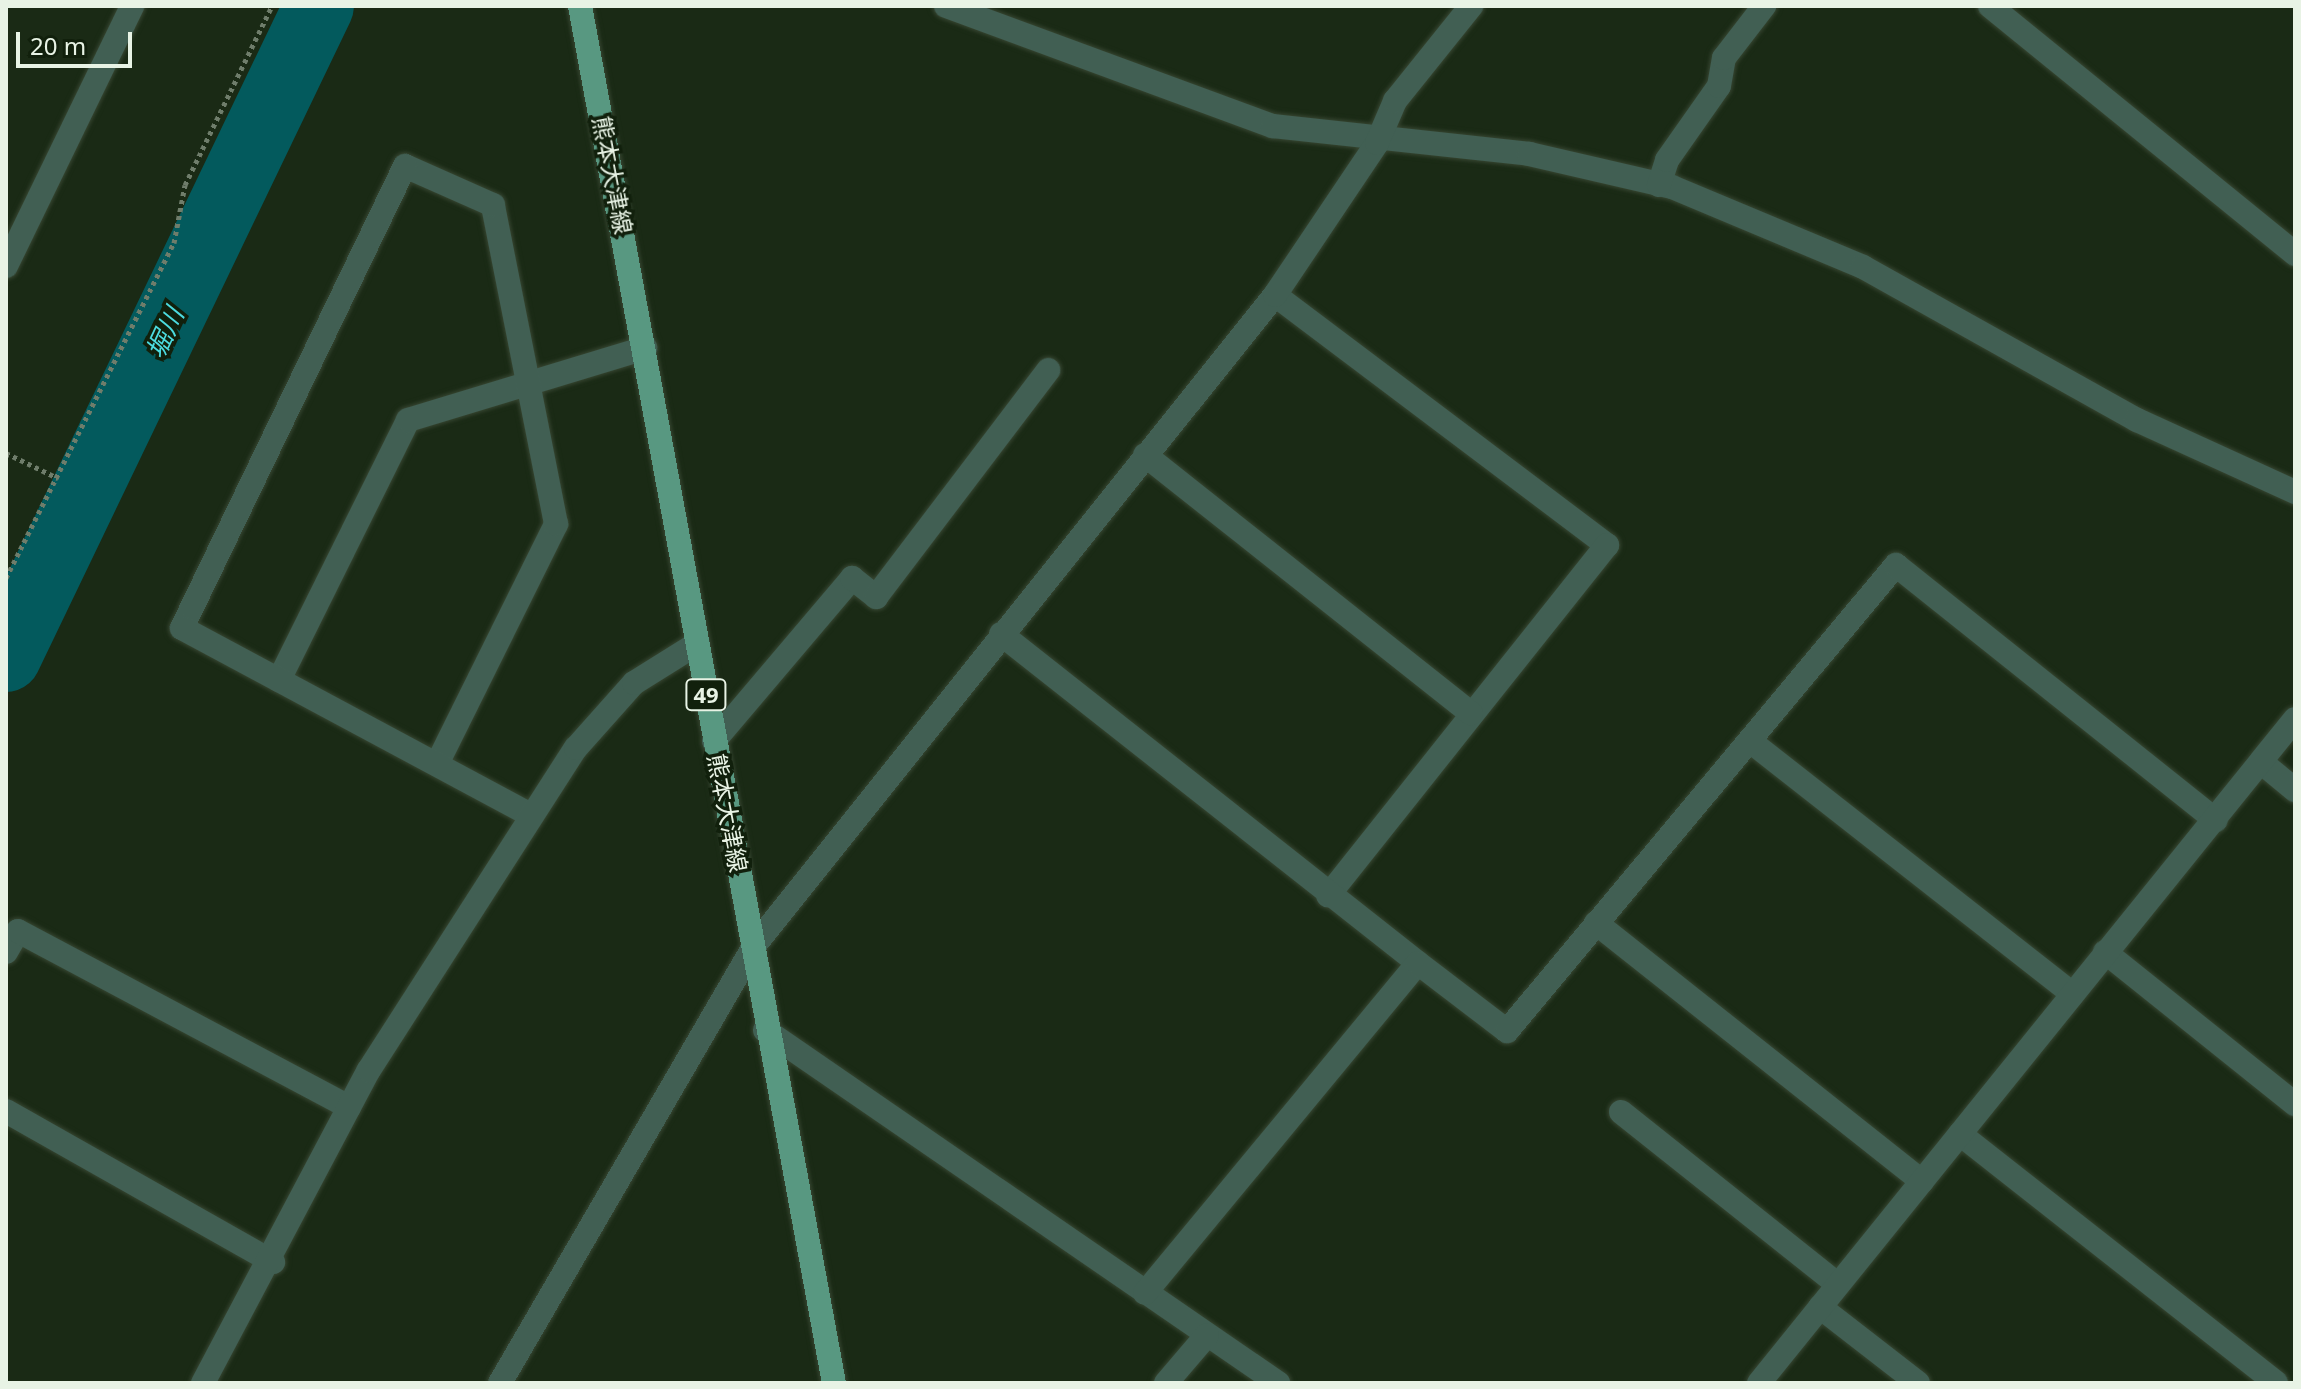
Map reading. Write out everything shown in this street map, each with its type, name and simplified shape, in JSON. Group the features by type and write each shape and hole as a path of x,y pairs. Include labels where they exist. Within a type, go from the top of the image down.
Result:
{"main road":[{"name":"熊本大津線","path":"580,6 754,946 765,1030 834,1383"}],"street":[{"path":"6,266 132,6"},
{"path":"946,6 1214,110 1377,143 1529,154 1659,185 1863,267 2137,420 2295,492"},
{"path":"500,1383 754,946 1275,295 1377,143 1395,101 1471,6"},
{"path":"1659,185 1667,160 1719,86 1724,58 1764,6"},
{"path":"1990,6 2295,254"},
{"path":"437,764 556,524 493,205 405,166 182,628 531,815"},
{"path":"1275,295 1607,545 1328,896"},
{"path":"279,680 408,420 528,380 645,348"},
{"path":"714,741 852,578 876,597 1048,370"},
{"path":"1145,455 1471,713"},
{"path":"1001,634 1328,896 1507,1031 1896,565 2216,820"},
{"path":"203,1383 273,1262 349,1107 531,815 576,748 634,683 698,643"},
{"path":"1759,1383 2295,719"},
{"path":"1750,741 2073,994"},
{"path":"2261,762 2295,790"},
{"path":"1596,923 1922,1181"},
{"path":"6,952 18,931 349,1107"},
{"path":"2105,952 2295,1104"},
{"path":"1145,1293 1418,963"},
{"path":"765,1030 1278,1383"},
{"path":"6,1111 273,1262"},
{"path":"1621,1112 1837,1284"},
{"path":"1960,1134 2276,1383"},
{"path":"1820,1307 1918,1383"},
{"path":"1166,1383 1207,1335"}],"path":[{"path":"6,578 174,243 185,185 272,6"},
{"path":"6,453 58,478"}],"waterway":[{"name":"堀川","path":"6,657 319,6"}]}
